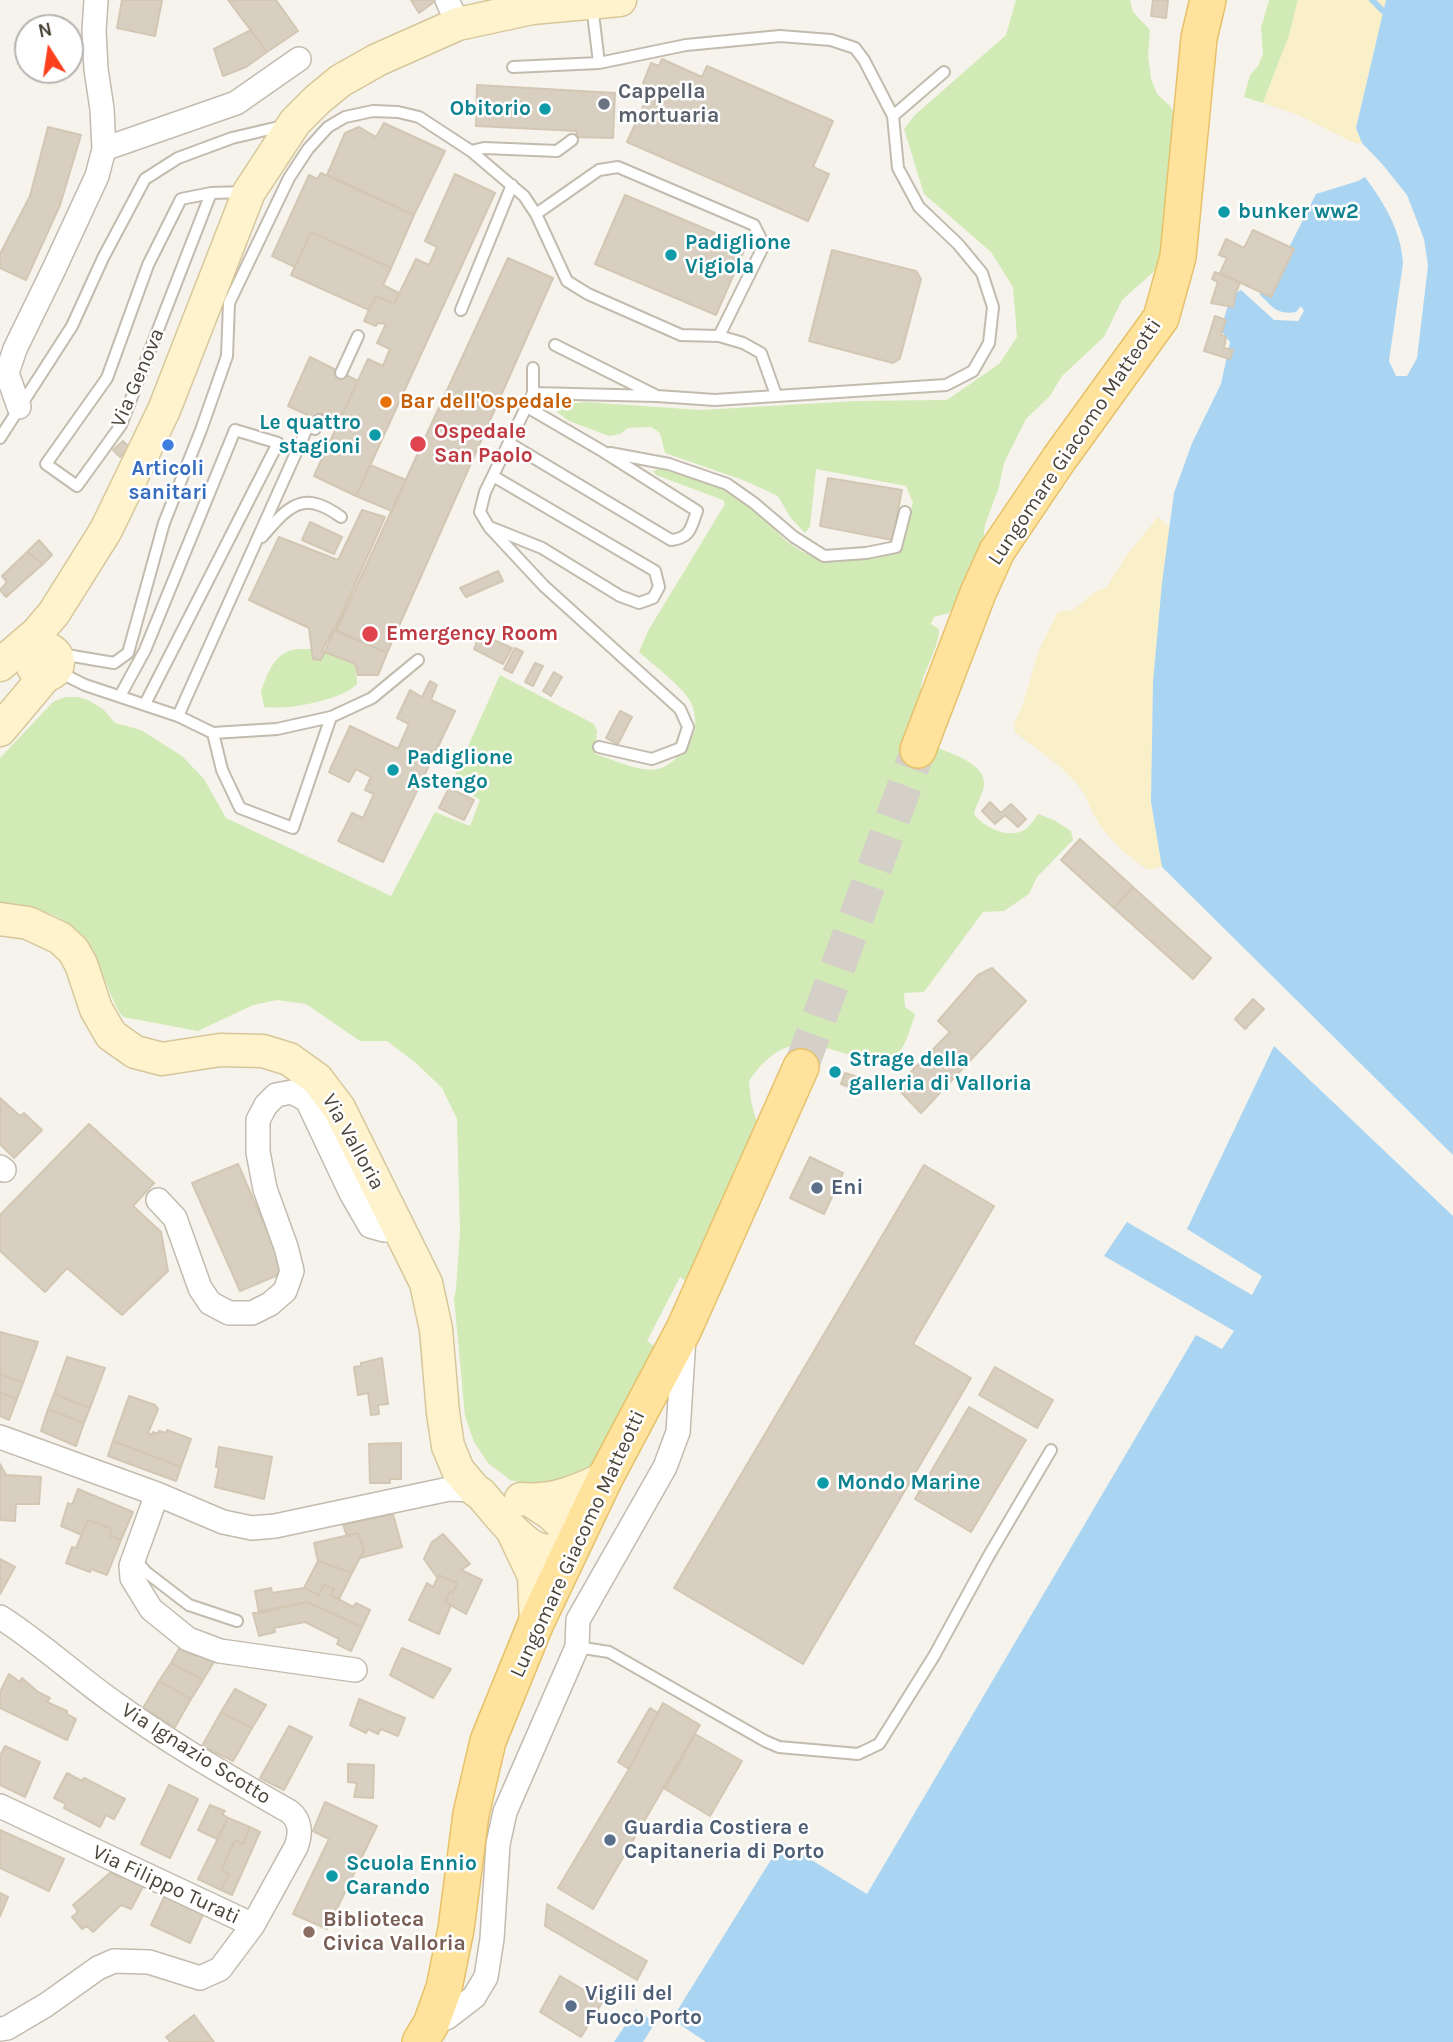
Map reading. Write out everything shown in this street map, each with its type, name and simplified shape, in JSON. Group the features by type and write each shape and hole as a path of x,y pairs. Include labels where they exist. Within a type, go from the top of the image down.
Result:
{"main road":[{"name":"Lungomare Giacomo Matteotti","path":"918,750 978,593 997,551 1059,459 1161,318 1178,257 1199,38 1208,0"},
{"name":"Lungomare Giacomo Matteotti","path":"426,2033 444,1988 456,1929 471,1814 488,1741 536,1623 605,1478 684,1329 801,1067"}],"street":[{"path":"19,407 7,373 15,349 97,176 104,149 96,69 96,0"},
{"name":"Via Genova","path":"0,665 45,658 54,613 112,518 164,410 249,192 295,122 340,81 453,12 520,10 606,1"},
{"path":"104,149 236,103 299,59"},
{"path":"0,730 45,658"},
{"name":"Via Valloria","path":"0,919 28,923 60,939 73,950 96,1009 111,1035 135,1052 162,1059 220,1050 263,1051 289,1059 317,1079 340,1108 426,1283 431,1303 448,1446 458,1470 513,1531"},
{"path":"158,1200 175,1217 200,1289 211,1303 229,1313 252,1313 285,1292 292,1272 265,1189 258,1152 258,1120 266,1105 276,1095 292,1092 307,1100 351,1193 370,1226 384,1230 398,1227"},
{"path":"426,2033 474,1997 486,1977 492,1939 498,1843 505,1812 577,1647 578,1619 665,1467 678,1432 684,1329"},
{"path":"0,1437 156,1494 223,1522 252,1528 275,1526 449,1489 530,1500 570,1494 605,1478"},
{"path":"156,1494 131,1566 132,1578 151,1609 188,1639 220,1651 355,1670"},
{"path":"513,1531 537,1549 547,1551 571,1548 564,1525 530,1500"},
{"path":"513,1531 534,1576 536,1623"},
{"name":"Via Ignazio Scotto","path":"0,1617 116,1704 296,1816 300,1827 299,1838 253,1925"},
{"name":"Via Filippo Turati","path":"0,1806 253,1925 220,1969 200,1978 149,1962 114,1961 98,1968 46,2005 7,2028 0,2029"}],"lane":[{"path":"599,63 606,1"},
{"path":"513,67 599,63 686,45 780,36 831,40 855,48 893,116 898,168 919,207 958,244 982,273 993,307 989,343 973,371 946,385 715,400 533,393"},
{"path":"893,116 944,72"},
{"path":"45,658 114,663 128,653 164,523 227,356 229,303 289,178 308,149 328,127 345,117 373,111 398,112 419,117 471,151 524,196 536,214 568,281 588,295 681,335 719,336 744,343 761,353 776,395"},
{"name":"Via Genova","path":"0,438 72,326 103,258 145,178 177,158 232,138 295,122"},
{"path":"471,151 484,148 557,151 572,140"},
{"path":"536,214 598,170 618,167 754,225 764,245 719,336"},
{"path":"461,310 512,185"},
{"name":"Via Genova","path":"211,193 121,425 77,486 46,464 107,378 148,265 181,199 211,193 249,192"},
{"path":"341,373 358,336"},
{"path":"555,345 657,396"},
{"path":"533,368 533,393 485,492 480,512 489,527 544,586 680,709 688,727 681,748 652,759 599,747"},
{"path":"509,443 671,540 681,539 690,531 697,511 527,407"},
{"path":"178,716 308,426 315,429 319,420"},
{"path":"120,696 145,650 235,430 278,443 145,704"},
{"path":"604,452 670,464 727,484 794,537 824,556 866,553 896,547 905,512"},
{"path":"489,527 542,548 620,596 639,603 653,598 659,587 655,571 493,476"},
{"path":"253,548 278,518 295,505 314,502 341,516"},
{"path":"45,658 85,685 178,716 213,733 277,729 331,717 372,698 418,660"},
{"path":"213,733 222,770 240,808 293,828 331,717"},
{"path":"577,1647 609,1652 779,1747 858,1755 879,1744 934,1656 1051,1450"},
{"path":"133,1556 146,1572 189,1605 237,1621"}],"green space":[{"path":"1016,0 1130,0 1133,12 1150,30 1148,56 1151,79 1157,94 1174,113 1170,145 1175,161 1159,267 1122,300 1104,337 1062,376 1050,396 1026,419 1004,463 999,487 985,525 980,564 961,600 949,613 934,617 931,624 939,629 937,641 922,681 919,703 908,728 907,739 953,754 975,766 982,774 984,783 974,814 984,824 1006,833 1021,832 1038,814 1071,831 1073,840 1037,877 1029,894 1004,911 983,912 924,992 904,993 905,1007 915,1014 904,1044 891,1062 884,1066 839,1051 803,1044 780,1050 758,1069 749,1081 758,1127 691,1285 680,1277 647,1341 656,1347 594,1463 574,1477 541,1487 510,1480 488,1463 474,1442 465,1416 454,1298 460,1231 457,1119 442,1088 416,1063 387,1041 360,1041 306,1004 277,1000 253,1005 198,1031 123,1017 112,998 93,951 79,933 69,924 48,913 0,904 0,758 53,702 65,697 88,700 103,709 115,723 141,730 182,756 204,779 226,818 391,896 435,812 470,826 480,800 452,782 500,675 594,724 597,731 595,754 651,770 670,763 687,746 694,733 693,707 676,685 639,652 648,631 725,504 723,500 656,475 653,471 665,470 726,491 750,506 797,549 811,556 838,561 897,553 913,503 906,486 816,469 810,527 805,533 790,517 778,496 743,480 665,453 660,433 651,427 628,428 620,434 609,436 569,421 557,412 561,405 585,402 701,410 856,401 947,400 999,364 1017,337 1013,287 991,252 924,194 904,129 915,115 1006,35"},
{"path":"1269,0 1298,0 1289,36 1263,103 1244,97 1250,75 1263,54 1261,28"},
{"path":"298,649 317,649 353,663 356,666 357,684 326,700 286,707 264,707 261,691 270,670 283,654"}],"sand":[{"path":"1298,0 1386,0 1356,128 1362,143 1355,143 1298,115 1263,103 1289,36"},
{"path":"1158,517 1170,527 1153,682 1151,802 1162,867 1148,870 1114,842 1098,822 1077,784 1015,732 1014,724 1023,704 1038,652 1058,612 1073,610 1095,592 1107,587 1126,556"}],"water":[{"path":"1386,0 1453,0 1453,1155 1162,867 1151,802 1153,682 1174,493 1192,443 1221,384 1230,342 1221,331 1233,297 1241,290 1274,320 1298,321 1304,311 1301,306 1296,312 1279,311 1259,294 1267,291 1316,194 1365,177 1379,197 1399,239 1403,263 1389,361 1396,376 1407,376 1417,358 1428,266 1424,239 1407,195 1362,143 1356,128"},
{"path":"1274,1046 1453,1216 1453,2042 706,2042 672,2019 782,1842 867,1894 1196,1335 1222,1349 1234,1331 1104,1256 1127,1222 1252,1295 1262,1276 1187,1229"},
{"path":"636,2009 655,2023 643,2042 614,2042"}],"building":[{"path":"122,0 162,0 155,36 117,28"},
{"path":"228,0 276,0 298,31 267,52"},
{"path":"411,0 432,0 434,2 419,13"},
{"path":"1153,0 1168,0 1166,18 1151,16"},
{"path":"251,30 267,52 246,67 223,76 214,49"},
{"path":"662,59 702,77 707,66 833,121 813,167 829,174 808,221 627,142 652,87 643,83 651,63 659,66"},
{"name":"Obitorio","path":"477,85 615,93 613,138 575,137 577,131 476,126"},
{"path":"384,123 445,151 414,215 327,175 345,133 359,127 376,137"},
{"path":"48,127 81,135 60,205 26,280 0,268 0,254 30,196"},
{"path":"321,173 414,215 391,268 311,232 295,267 272,256 309,175 317,179"},
{"path":"455,174 495,193 356,496 314,476 368,359 383,366 390,349 377,343 386,324 378,323 376,326 364,321 369,310 376,296 394,304 416,259 429,265 437,247 425,241"},
{"name":"Padiglione Vigiola","path":"625,195 746,246 716,315 595,264"},
{"path":"1253,230 1294,249 1271,297 1220,273 1227,258 1219,255 1226,239 1244,248"},
{"path":"311,232 391,268 383,285 399,293 394,304 376,296 369,310 291,275"},
{"path":"832,250 916,271 921,279 900,358 893,363 809,341"},
{"path":"508,258 553,278 387,653 336,631"},
{"path":"1215,272 1240,283 1233,307 1211,303 1218,282 1212,279"},
{"path":"1215,316 1226,320 1221,335 1226,337 1224,348 1233,350 1230,359 1204,351"},
{"path":"310,357 358,381 336,428 288,406"},
{"path":"123,441 130,448 120,457 113,450"},
{"path":"370,465 406,480 392,511 356,496"},
{"path":"828,478 902,490 892,540 820,526"},
{"path":"362,510 385,517 321,660 313,659 309,628 249,600 279,537 338,560"},
{"path":"310,522 342,537 334,554 302,540"},
{"path":"39,540 52,555 43,564 27,552"},
{"path":"27,552 43,564 6,597 0,590 7,582 2,576"},
{"path":"498,571 503,581 466,597 460,588"},
{"path":"333,629 387,653 378,675 358,675 353,663 322,651"},
{"path":"480,634 512,648 503,664 474,649"},
{"path":"515,648 523,652 512,673 504,669"},
{"path":"535,663 543,666 533,686 525,682"},
{"path":"554,672 562,677 551,696 543,691"},
{"name":"Padiglione Astengo","path":"430,681 437,685 431,700 455,711 383,862 338,841 352,813 363,818 374,794 365,790 371,777 356,769 349,782 329,772 350,726 398,749 409,724 397,718 410,690 422,697"},
{"path":"620,711 632,717 618,744 606,738"},
{"path":"449,788 474,800 464,820 439,808"},
{"path":"990,802 1001,813 1011,804 1026,819 1018,827 1005,815 995,824 982,811"},
{"path":"1080,839 1133,887 1114,908 1061,860"},
{"path":"1133,887 1211,958 1193,979 1114,908"},
{"path":"992,968 1026,1001 921,1113 896,1087 950,1032 938,1021 978,975"},
{"path":"1253,999 1264,1009 1245,1029 1235,1019"},
{"path":"845,1073 861,1078 857,1090 841,1084"},
{"path":"0,1098 20,1116 24,1113 42,1130 14,1158 0,1144"},
{"path":"89,1124 154,1183 133,1206 161,1232 168,1271 122,1315 67,1268 45,1292 0,1251 0,1215"},
{"path":"810,1157 843,1173 824,1214 790,1198"},
{"path":"238,1164 285,1272 240,1291 192,1183"},
{"name":"Mondo Marine","path":"924,1165 994,1206 913,1344 971,1378 803,1664 674,1588"},
{"path":"0,1332 38,1342 23,1383 0,1374"},
{"path":"67,1357 105,1368 90,1408 54,1394"},
{"path":"382,1358 388,1404 378,1405 379,1414 371,1415 368,1393 358,1395 354,1367"},
{"path":"995,1367 1053,1400 1037,1428 979,1395"},
{"path":"0,1374 23,1383 17,1399 0,1392"},
{"path":"0,1392 17,1399 9,1420 0,1416"},
{"path":"54,1394 90,1408 84,1423 48,1409"},
{"path":"129,1396 155,1405 158,1409 148,1433 166,1433 167,1430 191,1439 181,1467 113,1441"},
{"path":"969,1407 1026,1440 971,1532 915,1499"},
{"path":"48,1409 84,1423 76,1446 41,1431"},
{"path":"113,1441 181,1467 176,1481 108,1456"},
{"path":"401,1443 401,1479 390,1479 390,1483 370,1483 369,1444"},
{"path":"219,1447 272,1457 264,1499 215,1487"},
{"path":"0,1464 6,1475 41,1477 39,1504 16,1504 15,1521 0,1520"},
{"path":"78,1489 133,1512 121,1540 110,1536 112,1529 88,1520 82,1535 61,1526 68,1503 72,1505"},
{"path":"393,1514 402,1547 360,1558 364,1550 358,1533 347,1536 343,1525"},
{"path":"88,1520 112,1529 110,1536 121,1540 107,1575 66,1563"},
{"path":"358,1533 364,1550 352,1573 318,1561 314,1543"},
{"path":"443,1534 470,1564 461,1570 482,1580 466,1614 445,1602 457,1583 439,1575 438,1579 424,1559 432,1542"},
{"path":"0,1559 15,1567 0,1594"},
{"path":"318,1561 352,1573 339,1599 331,1595 334,1589 324,1585 319,1595 304,1588"},
{"path":"439,1575 457,1583 445,1602 451,1605 439,1634 409,1620 427,1583 433,1587"},
{"path":"324,1585 334,1589 331,1595 353,1607 356,1603 370,1610 362,1627 307,1602 259,1613 255,1591 271,1588 272,1593 304,1588 319,1595"},
{"path":"307,1602 362,1627 351,1651 337,1644 339,1639 305,1622 274,1628 275,1632 259,1636 253,1613"},
{"path":"180,1647 196,1656 199,1651 215,1660 203,1680 171,1663"},
{"path":"402,1648 451,1669 433,1698 390,1675"},
{"path":"171,1663 203,1680 191,1699 159,1681"},
{"path":"9,1674 20,1682 22,1678 50,1698 47,1702 67,1711 67,1714 76,1719 67,1740 0,1708 0,1692"},
{"path":"159,1681 191,1699 175,1727 143,1708"},
{"path":"235,1689 266,1705 252,1728 221,1712"},
{"path":"359,1699 405,1718 398,1736 381,1729 378,1734 368,1729 366,1733 350,1725"},
{"name":"Guardia Costiera e Capitaneria di Porto","path":"663,1703 700,1725 593,1909 558,1888 629,1769"},
{"path":"650,1708 658,1713 629,1769 618,1762"},
{"path":"221,1712 252,1728 233,1761 202,1746"},
{"path":"289,1726 312,1737 284,1790 260,1778"},
{"path":"695,1734 742,1761 710,1816 665,1789"},
{"path":"5,1746 40,1762 25,1797 0,1785 0,1756"},
{"path":"348,1764 374,1765 373,1798 354,1797 357,1783 348,1782"},
{"path":"67,1773 82,1781 84,1778 125,1799 114,1819 106,1815 100,1827 64,1808 66,1804 54,1798"},
{"path":"169,1785 198,1799 170,1858 141,1844"},
{"name":"Scuola Ennio Carando","path":"325,1802 377,1826 327,1929 293,1914 329,1839 313,1831"},
{"path":"210,1805 225,1811 222,1814 228,1818 217,1839 198,1830"},
{"path":"228,1818 250,1827 243,1844 235,1840 221,1870 229,1874 221,1890 198,1879"},
{"path":"250,1827 260,1832 232,1895 221,1890 229,1874 221,1870 235,1840 243,1844"},
{"path":"0,1830 64,1859 49,1891 0,1868"},
{"path":"111,1872 120,1878 122,1874 145,1883 131,1909 121,1905 93,1932 87,1926 82,1929 72,1917 78,1912 73,1905"},
{"path":"167,1891 206,1908 190,1943 151,1925"},
{"path":"0,1893 8,1897 0,1916"},
{"path":"547,1904 647,1961 637,1980 545,1926"},
{"name":"Vigili del Fuoco Porto","path":"560,1976 603,2001 581,2037 540,2012"},
{"path":"194,2015 214,2042 170,2042 166,2037"}],"waterway":[{"path":"1372,0 1383,11"}],"tunnel":[{"path":"801,1067 918,750"}],"place":[{"name":"Cappella mortuaria","path":"604,104"},
{"name":"Obitorio","path":"545,109"},
{"name":"bunker ww2","path":"1224,212"},
{"name":"Padiglione Vigiola","path":"671,255"},
{"name":"Bar dell'Ospedale","path":"386,402"},
{"name":"Le quattro stagioni","path":"375,435"},
{"name":"Ospedale San Paolo","path":"418,444"},
{"name":"Articoli sanitari","path":"168,445"},
{"name":"Emergency Room","path":"370,634"},
{"name":"Padiglione Astengo","path":"393,770"},
{"name":"Strage della galleria di Valloria","path":"835,1072"},
{"name":"Eni","path":"817,1188"},
{"name":"Mondo Marine","path":"823,1483"},
{"name":"Guardia Costiera e Capitaneria di Porto","path":"610,1840"},
{"name":"Scuola Ennio Carando","path":"332,1876"},
{"name":"Biblioteca Civica Valloria","path":"309,1932"},
{"name":"Vigili del Fuoco Porto","path":"571,2006"}]}
